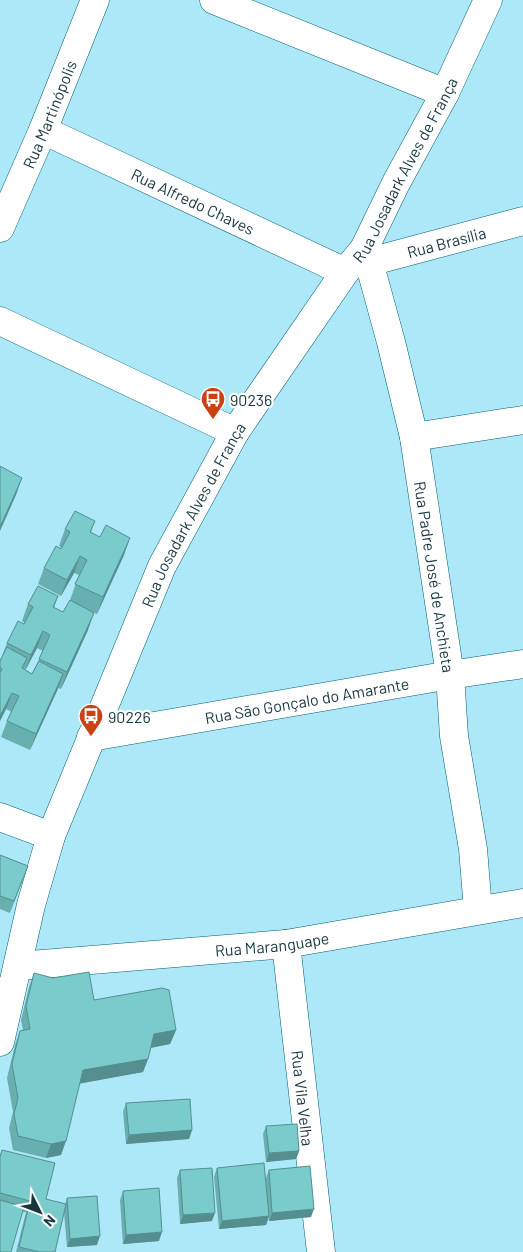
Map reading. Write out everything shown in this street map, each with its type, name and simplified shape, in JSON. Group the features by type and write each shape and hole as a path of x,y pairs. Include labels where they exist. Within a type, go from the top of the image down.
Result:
{"street":[{"name":"Rua Martinópolis","path":"0,228 43,130 94,0"},
{"path":"214,0 445,93"},
{"name":"Rua Josadark Alves de França","path":"2,1026 18,966 31,905 51,836 162,566 235,432 359,261 396,183 445,93 488,0"},
{"name":"Rua Alfredo Chaves","path":"43,130 359,261"},
{"name":"Rua Brasília","path":"359,261 523,221"},
{"name":"Rua Padre José de Anchieta","path":"359,261 391,342 414,437 450,675 454,736 473,849 478,910"},
{"path":"0,321 235,432"},
{"path":"414,437 523,420"},
{"name":"Rua São Gonçalo do Amarante","path":"91,738 523,664"},
{"path":"0,816 51,836"},
{"name":"Rua Maranguape","path":"18,966 286,944 523,903"},
{"name":"Rua Vila Velha","path":"286,944 321,1252"}],"building":[{"path":"0,466 22,478 0,527"},
{"path":"75,511 95,521 90,532 100,537 106,525 130,538 103,597 75,584 87,560 80,556 67,580 44,568 56,546 61,549 70,532 65,529"},
{"path":"38,586 58,596 53,607 63,612 70,600 94,613 67,672 39,659 50,635 43,631 31,655 7,643 18,621 24,624 33,607 28,604"},
{"path":"7,647 27,658 22,668 32,674 39,661 63,674 36,734 7,721 19,696 12,693 0,716 0,673 2,669 0,661"},
{"path":"0,855 28,866 14,901 0,896"},
{"path":"89,972 94,1000 162,988 169,990 176,1030 154,1034 148,1059 83,1070 66,1141 51,1144 18,1136 14,1114 18,1098 12,1064 20,1031 30,1029 26,1006 34,973 53,978"},
{"path":"190,1099 192,1130 129,1135 126,1103"},
{"path":"297,1124 299,1151 269,1153 266,1126"},
{"path":"2,1150 55,1163 46,1199 66,1204 55,1252 40,1252 19,1247 30,1201 0,1193 0,1157"},
{"path":"264,1163 269,1216 222,1221 217,1168"},
{"path":"310,1166 314,1209 272,1213 269,1170"},
{"path":"212,1168 215,1213 183,1215 180,1170"},
{"path":"159,1188 162,1232 126,1235 123,1191"},
{"path":"97,1196 100,1236 70,1239 67,1198"},
{"path":"0,1200 24,1207 11,1252 0,1252"}],"place":[{"name":"90236","path":"213,420"},
{"name":"90226","path":"91,737"}]}
